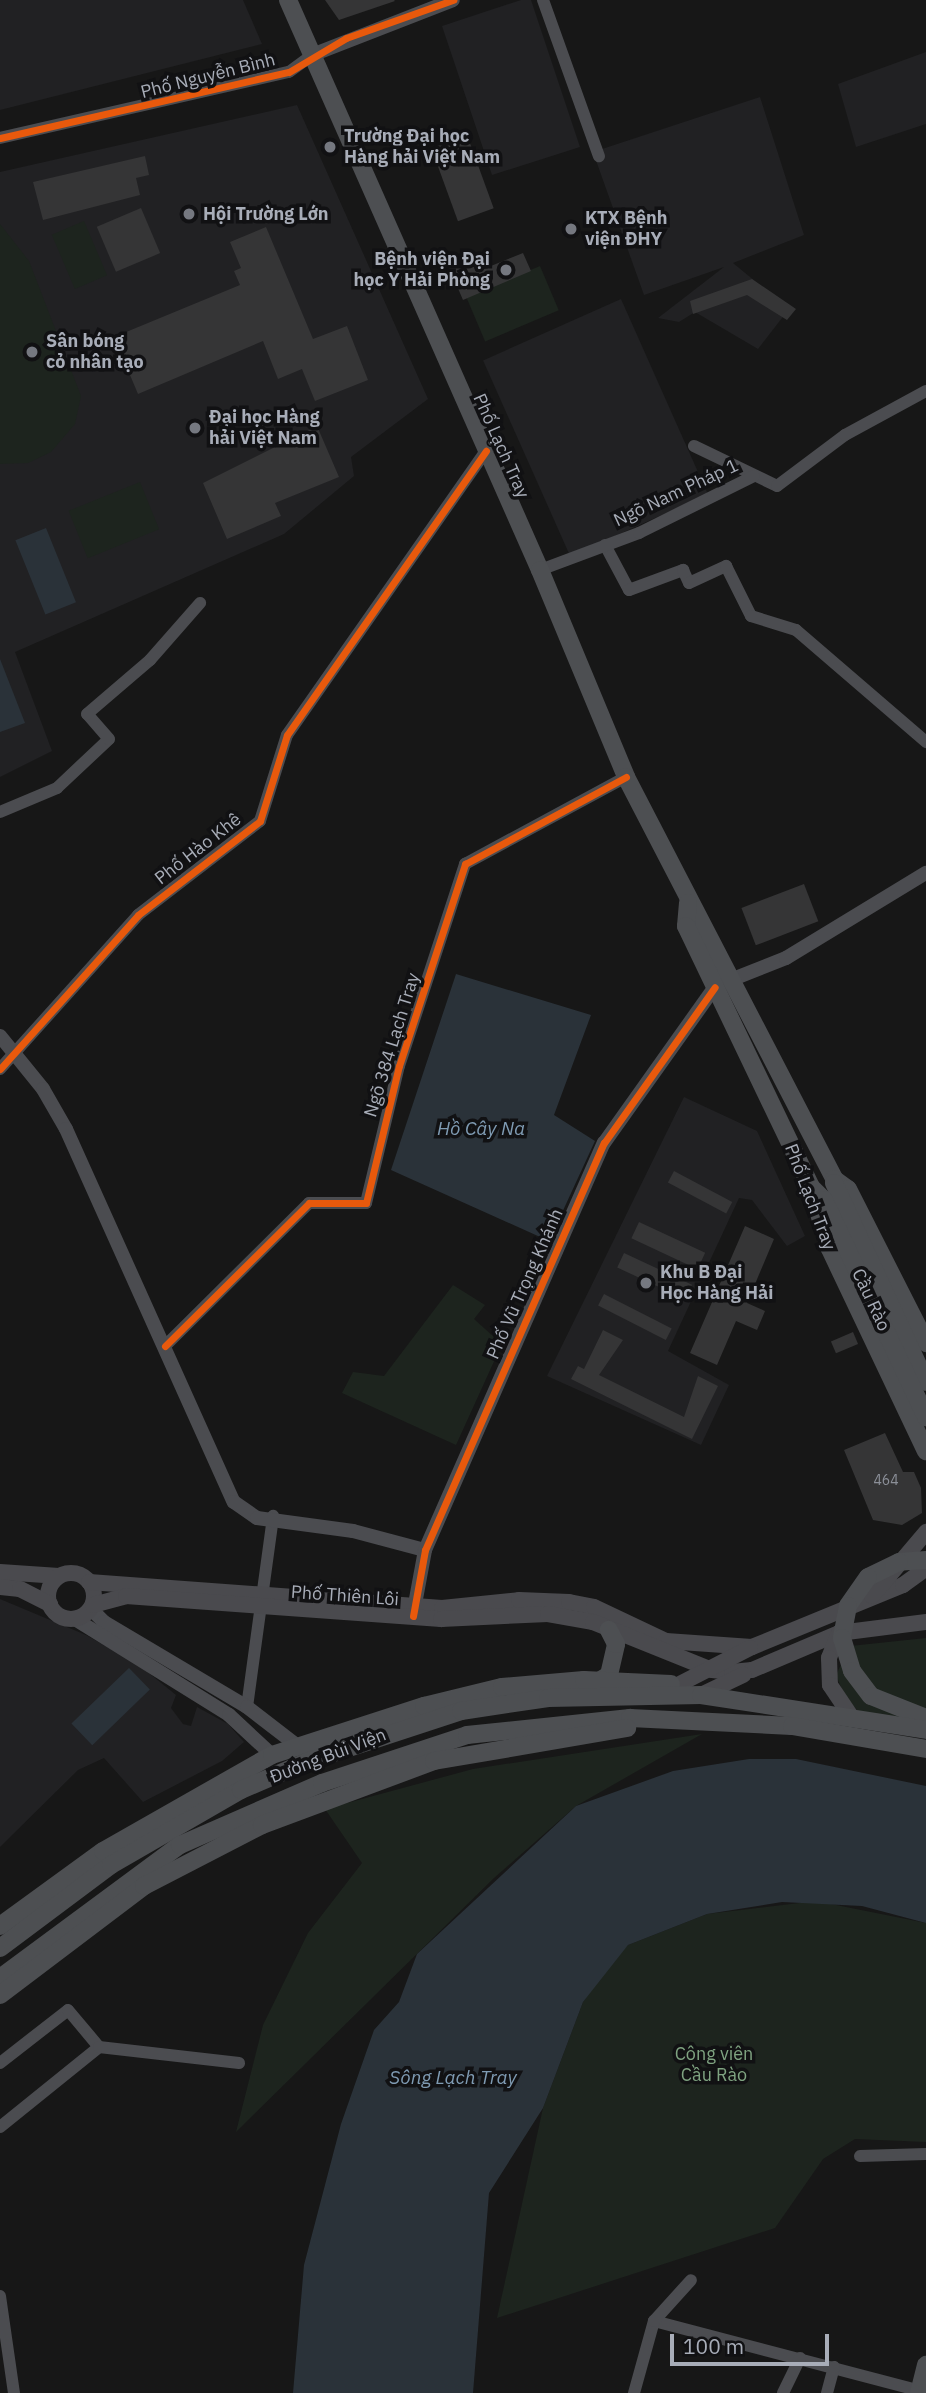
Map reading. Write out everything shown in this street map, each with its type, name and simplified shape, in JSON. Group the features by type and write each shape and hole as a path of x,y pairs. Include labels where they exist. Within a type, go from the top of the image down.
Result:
{"main road":[{"name":"Phố Lạch Tray","path":"288,0 540,569 626,777 688,903 703,918 834,1179 848,1189 926,1343"},
{"name":"Phố Lạch Tray","path":"688,903 686,926 811,1187 829,1247 926,1451"},
{"name":"Cầu Rào","path":"834,1179 844,1228 926,1417"},
{"name":"Cầu Rào","path":"811,1187 844,1228 926,1382"},
{"path":"868,1601 926,1532"},
{"path":"926,1560 899,1562 868,1577 848,1606 842,1638 852,1671 871,1696 926,1718"},
{"name":"Phố Thiên Lôi","path":"414,1611 569,1602 594,1607 666,1640 752,1647 868,1601 926,1568"},
{"path":"0,1572 59,1576 79,1574 89,1581 92,1607 75,1619 60,1616 50,1604 20,1589 0,1587"},
{"path":"50,1604 49,1589 59,1576"},
{"name":"Phố Thiên Lôi","path":"89,1581 127,1590 414,1611 477,1620 548,1614 609,1630 712,1670 752,1670 838,1633 926,1622"},
{"name":"Phố Thiên Lôi","path":"92,1607 127,1590"},
{"path":"601,1680 609,1675 616,1644 609,1630"},
{"path":"838,1633 829,1658 830,1685 851,1716"},
{"path":"670,1689 712,1670 752,1647"},
{"path":"659,1721 701,1695 752,1670"},
{"name":"Đường Bùi Viện","path":"0,1926 103,1851 272,1755 502,1687 601,1680 851,1716 926,1730"},
{"name":"Đường Bùi Viện","path":"0,1948 62,1900 170,1827 241,1790 358,1744 461,1711 548,1698 670,1689"},
{"path":"0,1978 180,1845 434,1761 659,1721 792,1726 926,1749"},
{"path":"0,1995 144,1886 257,1818"},
{"path":"62,1900 78,1920"},
{"path":"920,2392 926,2365"}],"street":[{"name":"Phố Nguyễn Bình","path":"0,138 289,72 312,55 453,0"},
{"path":"542,0 599,156"},
{"name":"Ngõ Nam Pháp 1","path":"540,569 605,545 754,476 777,486 845,435 926,391"},
{"path":"694,446 754,476"},
{"name":"Phố Hào Khê","path":"0,1069 138,915 260,821 287,735 486,451"},
{"path":"605,545 629,590 683,570 690,583 726,566 751,617 796,630 926,742"},
{"path":"0,812 57,788 109,739 87,714 150,660 200,603"},
{"name":"Ngõ 384 Lạch Tray","path":"165,1346 309,1203 366,1203 399,1066 465,864 626,777"},
{"path":"733,979 786,958 926,873"},
{"name":"Phố Vũ Trọng Khánh","path":"414,1611 425,1550 604,1143 715,987"},
{"path":"0,1036 16,1052 66,1129 234,1502 257,1518 273,1516 425,1550"},
{"path":"247,1707 273,1516"},
{"path":"92,1607 104,1622 247,1707 299,1747"},
{"path":"75,1619 229,1715 272,1755"},
{"path":"0,2063 68,2010 99,2047 239,2063"},
{"path":"0,2127 99,2047"},
{"path":"860,2156 926,2154"},
{"path":"634,2393 654,2321 691,2280"},
{"path":"0,2295 14,2393"},
{"path":"654,2321 920,2392"},
{"path":"783,2393 800,2358"},
{"path":"827,2393 834,2367"}],"shaded area":[{"path":"0,0 243,0 262,44 0,110"},
{"path":"521,0 531,0 580,147 492,175 442,26"},
{"path":"926,52 926,124 856,147 838,84"},
{"path":"760,97 804,235 733,263 789,309 758,349 695,312 679,322 658,318 724,267 644,295 593,152"},
{"name":"Đại học Hàng hải Việt Nam","path":"297,105 428,399 351,457 354,476 284,534 15,652 52,751 0,777 0,172"},
{"path":"621,299 708,494 570,556 483,360"},
{"name":"Khu B Đại Học Hàng Hải","path":"684,1097 757,1131 805,1236 787,1246 752,1200 739,1198 668,1351 729,1385 701,1445 547,1376"},
{"path":"0,1599 86,1635 139,1665 176,1695 171,1708 183,1724 191,1726 197,1707 228,1724 244,1742 222,1761 143,1802 104,1758 78,1770 0,1847"}],"green space":[{"name":"Sân bóng cỏ nhân tạo","path":"84,221 107,275 75,289 52,235"},
{"name":"Sân bóng cỏ nhân tạo","path":"0,224 29,261 81,396 75,424 51,452 28,463 0,464"},
{"path":"540,266 559,310 485,341 466,297"},
{"path":"140,482 159,529 88,558 69,511"},
{"path":"453,1285 485,1305 474,1319 494,1337 487,1350 496,1357 456,1445 342,1393 353,1372 384,1376"},
{"path":"926,1638 926,1726 858,1711 845,1697 836,1675 850,1646"},
{"path":"702,1734 576,1806 494,1878 236,2132 263,2025 308,1933 362,1863 325,1809 473,1769"},
{"name":"Công viên Cầu Rào","path":"816,1901 926,1923 926,2142 855,2139 823,2159 775,2228 497,2318 543,2108 583,2002 604,1970 628,1945 707,1914"}],"water":[{"path":"46,528 76,602 45,615 15,540"},
{"path":"0,659 25,723 0,732"},
{"name":"Hồ Cây Na","path":"456,974 591,1015 554,1115 595,1141 549,1241 391,1170"},
{"path":"129,1668 150,1690 92,1745 71,1724"},
{"name":"Sông Lạch Tray","path":"749,1759 796,1759 926,1786 926,1923 862,1906 782,1902 707,1914 628,1945 583,2002 543,2108 489,2193 473,2393 293,2393 304,2265 341,2124 374,2030 399,2002 417,1954 576,1806 673,1771"}],"building":[{"path":"325,0 394,0 395,1 339,20"},
{"path":"467,135 494,208 458,221 431,148"},
{"path":"145,156 149,175 136,178 140,195 43,220 33,182"},
{"path":"141,208 160,253 116,272 97,227"},
{"path":"266,227 313,339 347,326 368,380 315,401 302,369 278,379 263,341 138,394 114,337 240,285 234,271 241,268 230,242"},
{"name":"Bệnh viện Đại học Y Hải Phòng","path":"523,253 531,271 463,300 447,263 461,257 465,268 473,265 476,272"},
{"path":"752,279 796,309 787,320 747,295 693,314 690,301"},
{"path":"317,426 339,477 275,503 281,516 227,539 203,483"},
{"path":"804,884 818,921 756,945 741,908"},
{"path":"674,1171 732,1202 726,1213 668,1182"},
{"path":"639,1222 705,1253 698,1269 631,1238"},
{"path":"745,1226 774,1239 747,1303 765,1311 757,1330 736,1321 717,1365 690,1353"},
{"path":"624,1253 692,1285 685,1299 617,1268"},
{"path":"604,1294 672,1329 666,1340 598,1306"},
{"path":"603,1330 623,1340 599,1375 684,1417 698,1376 718,1386 692,1439 571,1379 578,1366 584,1369"},
{"path":"853,1332 858,1344 836,1353 831,1341"},
{"path":"885,1433 903,1472 914,1472 921,1488 922,1513 902,1525 873,1520 844,1450"}],"cycle path":[{"path":"0,138 289,72 346,38 453,0"},
{"path":"0,1069 138,915 260,821 287,735 486,451"},
{"path":"165,1346 309,1203 366,1203 399,1066 465,864 626,777"},
{"path":"413,1616 425,1550 604,1143 715,987"}],"place":[{"name":"Trường Đại học Hàng hải Việt Nam","path":"330,147"},
{"name":"Hội Trường Lớn","path":"189,214"},
{"name":"KTX Bệnh viện ĐHY","path":"571,229"},
{"name":"Bệnh viện Đại học Y Hải Phòng","path":"506,270"},
{"name":"Sân bóng cỏ nhân tạo","path":"32,352"},
{"name":"Đại học Hàng hải Việt Nam","path":"195,428"},
{"name":"Khu B Đại Học Hàng Hải","path":"646,1283"}]}
